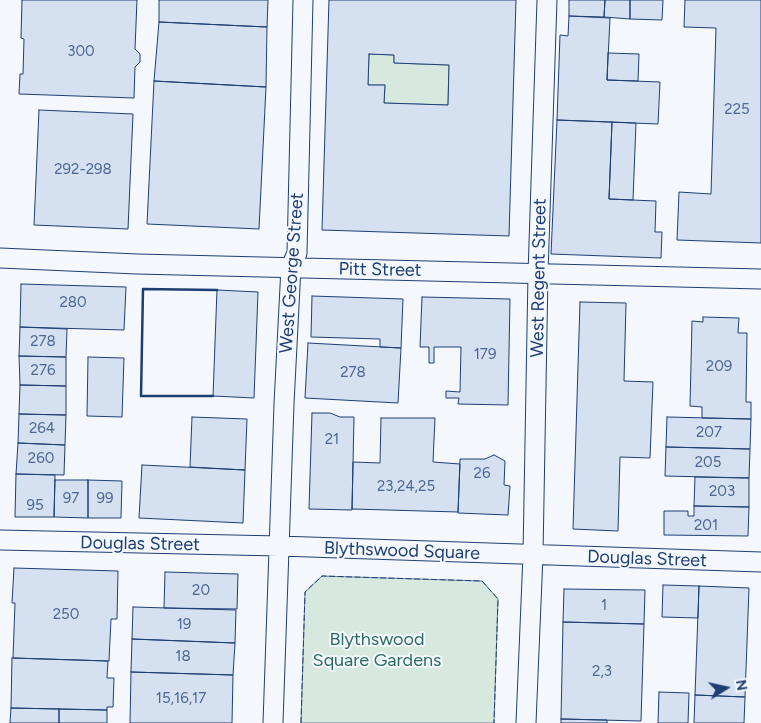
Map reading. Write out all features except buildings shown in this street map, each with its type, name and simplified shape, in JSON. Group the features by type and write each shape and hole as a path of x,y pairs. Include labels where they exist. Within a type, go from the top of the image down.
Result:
{"street":[{"name":"West George Street","path":"280,546 284,404 291,268 297,252 303,0"},
{"name":"West Regent Street","path":"533,555 538,274 547,0"},
{"name":"Pitt Street","path":"0,258 136,264 761,279"},
{"name":"Douglas Street","path":"0,540 280,546"},
{"name":"Blythswood Square","path":"280,546 533,555"},
{"path":"273,723 280,546"},
{"name":"Douglas Street","path":"533,555 761,562"},
{"path":"526,723 533,555"}],"green space":[{"path":"369,54 394,55 394,63 449,65 448,105 384,103 385,85 368,85"},
{"name":"Blythswood Square Gardens","path":"322,576 482,581 498,599 494,723 301,723 305,592"}],"fence":[{"path":"301,723 305,592 322,576 482,581 498,599 494,723"}],"wall":[{"path":"213,396 141,396 143,289 217,290"}]}
